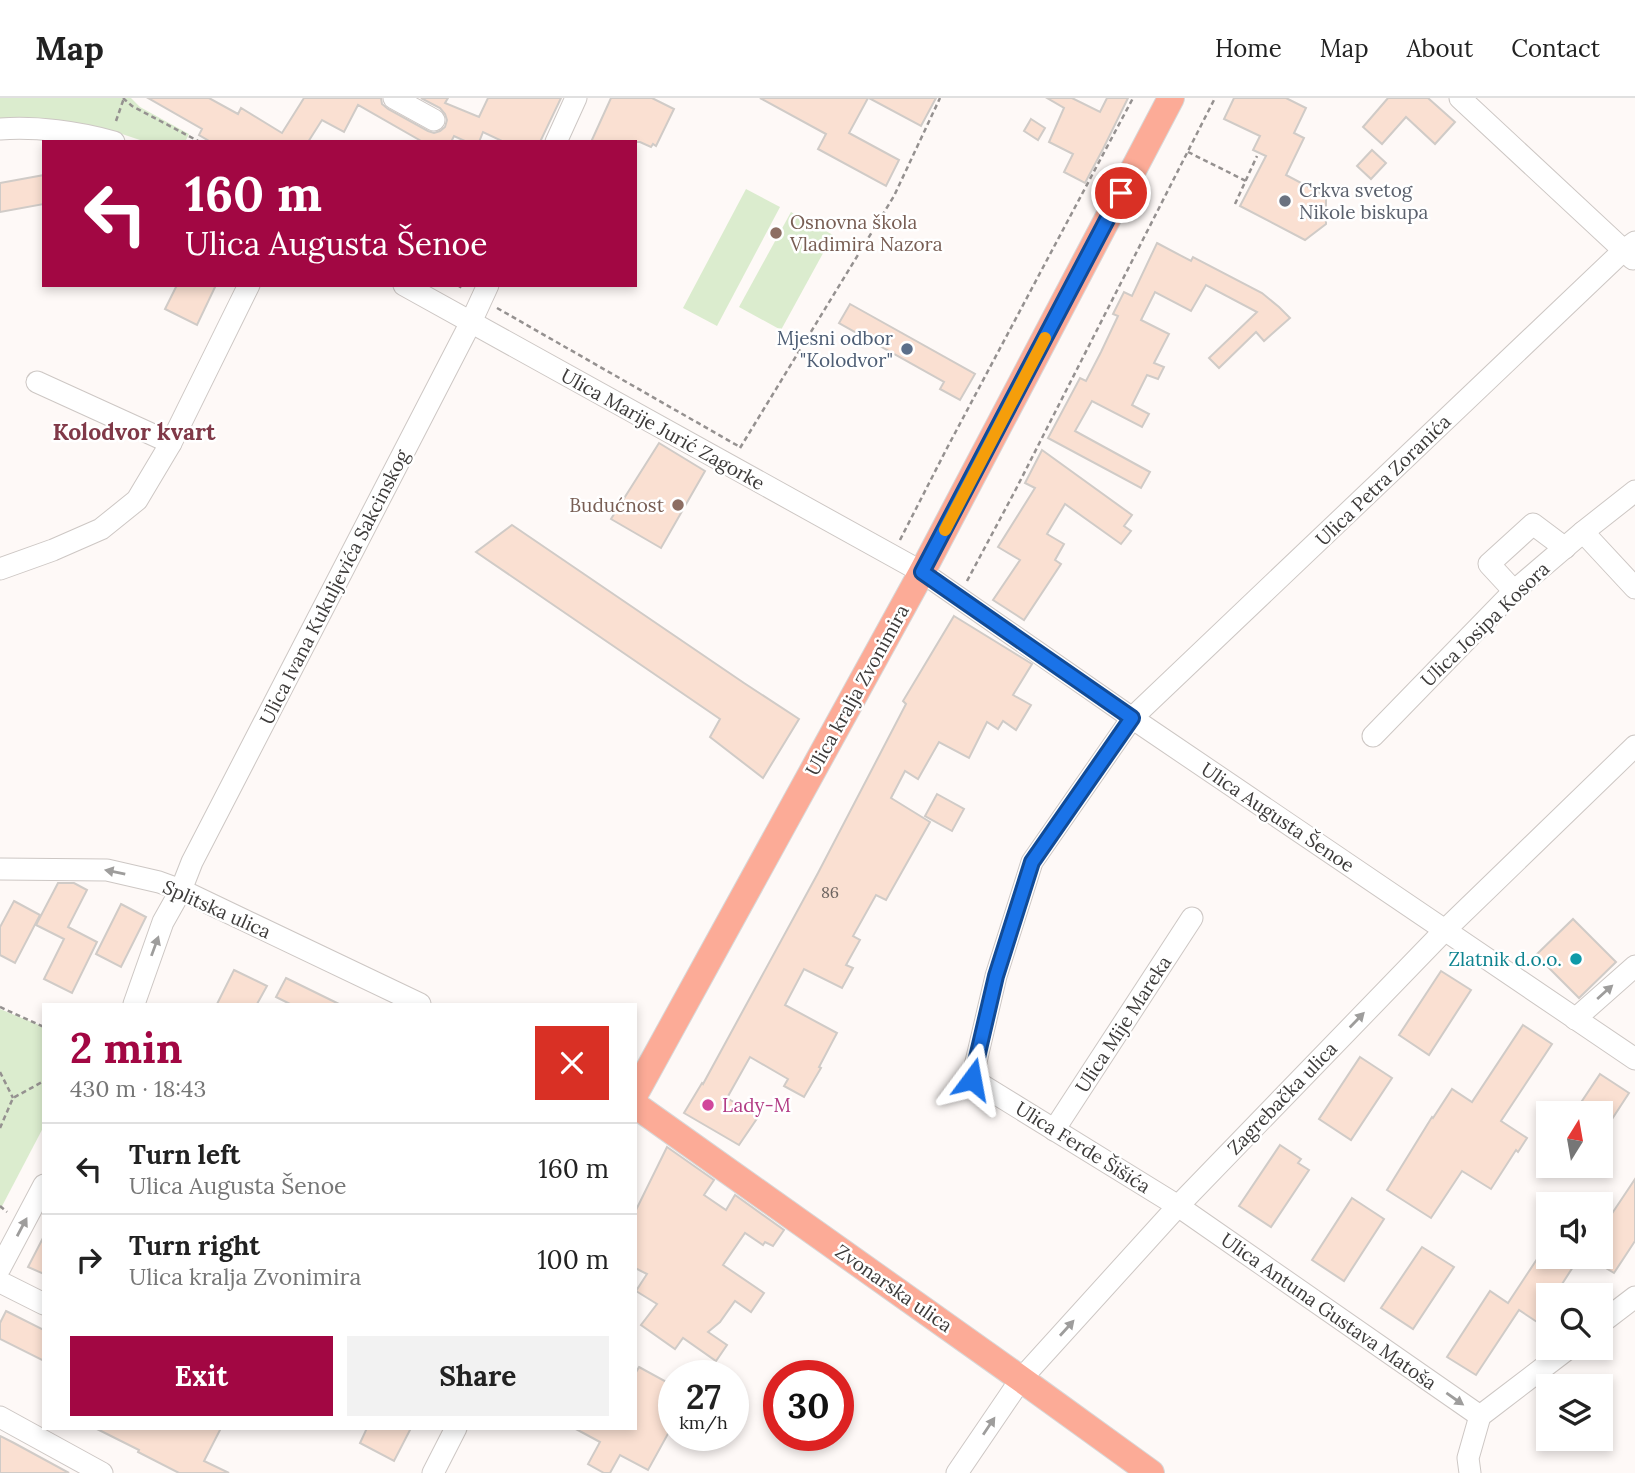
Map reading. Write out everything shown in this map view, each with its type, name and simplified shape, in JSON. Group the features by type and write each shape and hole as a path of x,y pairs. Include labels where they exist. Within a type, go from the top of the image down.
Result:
{"main road":[{"name":"Ulica kralja Zvonimira","path":"637,1090 922,572 1171,98"},
{"name":"Zvonarska ulica","path":"637,1106 1151,1473"}],"street":[{"path":"394,98 434,120"},
{"path":"557,140 576,98"},
{"path":"1468,100 1631,251"},
{"path":"0,129 52,131 107,140"},
{"name":"Ulica Petra Zoranića","path":"1132,718 1631,251"},
{"path":"0,569 101,529 137,499 171,443 248,287"},
{"name":"Ulica Marije Jurić Zagorke","path":"408,287 922,572"},
{"name":"Ulica Ivana Kukuljevića Sakcinskog","path":"134,1003 163,922 181,890 192,862 485,292"},
{"path":"37,382 171,443"},
{"name":"Ulica Josipa Kosora","path":"1373,736 1514,591 1635,491"},
{"path":"1514,591 1489,564 1533,524 1565,548"},
{"path":"1583,532 1635,588"},
{"name":"Ulica Augusta Šenoe","path":"922,572 1132,718 1635,1059"},
{"name":"Ulica Ferde Šišića","path":"1132,718 1032,862 996,976 972,1079 1178,1206"},
{"name":"Zagrebačka ulica","path":"957,1473 1021,1379 1178,1206 1445,930 1635,746"},
{"name":"Splitska ulica","path":"0,869 107,870 159,882 181,890 380,996 415,1003"},
{"name":"Ulica Mije Mareka","path":"1054,1130 1192,918"},
{"path":"1575,1019 1635,966"},
{"path":"0,1268 42,1189"},
{"name":"Ulica Antuna Gustava Matoša","path":"1178,1206 1480,1416"},
{"path":"0,1282 42,1303"},
{"path":"1613,1313 1635,1297"},
{"path":"1469,1473 1468,1458 1480,1416 1553,1360"},
{"path":"0,1417 102,1473"},
{"path":"433,1473 455,1430"}],"path":[{"path":"112,140 123,98 132,106 196,140"},
{"path":"731,467 740,447 894,196 940,98"},
{"path":"892,556 1133,98"},
{"path":"958,597 1016,489 1215,98"},
{"path":"1188,152 1245,181"},
{"path":"1235,204 1257,156"},
{"path":"465,287 485,292 740,447"},
{"path":"0,1007 42,1026"},
{"path":"0,1072 13,1098"},
{"path":"0,1128 13,1098 42,1082"}],"green space":[{"path":"0,98 131,98 140,107 189,134 186,140 140,140 83,124 0,119"},
{"path":"746,189 780,207 717,326 683,308"},
{"path":"791,212 833,235 781,330 739,307"},
{"path":"0,1009 42,1026 42,1130 0,1210"}],"building":[{"path":"148,98 209,98 238,114 241,108 282,133 304,98 381,98 382,104 388,109 434,133 445,127 445,114 440,108 421,98 448,98 445,103 479,117 488,98 561,98 541,140 500,140 483,132 480,140 463,140 454,136 452,140 419,140 358,105 344,132 322,120 309,140 208,140 199,135 202,129"},
{"path":"611,98 652,98 674,109 656,146 653,144 651,147 637,140 592,140"},
{"path":"760,98 868,98 849,133 899,160 886,186 818,149 826,134"},
{"path":"869,98 936,98 921,126"},
{"path":"1047,98 1072,98 1100,112 1107,98 1128,98 1085,183 1064,172 1073,154 1049,142 1064,108"},
{"path":"1234,98 1286,98 1306,108 1294,133 1304,138 1286,175 1326,196 1326,224 1305,240 1240,206 1266,156 1253,150 1260,136 1224,119"},
{"path":"1388,98 1428,98 1455,122 1435,144 1406,117 1382,144 1363,127"},
{"path":"1031,119 1045,128 1038,140 1024,131"},
{"path":"1372,150 1386,163 1371,179 1357,166"},
{"path":"42,175 42,204 0,212 0,183"},
{"path":"1157,243 1191,261 1193,257 1262,293 1290,318 1264,341 1256,332 1219,368 1209,358 1257,312 1206,285 1191,311 1155,292 1141,320 1169,334 1154,363 1164,367 1158,379 1147,375 1132,405 1149,414 1142,427 1092,401 1075,431 1150,472 1141,488 1048,438 1080,378 1086,381 1118,316 1113,314 1124,292 1132,296"},
{"path":"176,287 215,287 197,325 165,309"},
{"name":"Mjesni odbor \"Kolodvor\"","path":"850,304 975,374 960,400 940,389 944,382 839,323"},
{"path":"659,443 705,471 661,548 611,519"},
{"path":"1042,450 1132,515 1124,526 1131,531 1121,544 1065,504 1047,534 1064,544 1055,560 1061,564 1024,620 993,600 1020,560 998,547 1035,488 1025,483"},
{"path":"512,525 799,719 763,778 710,737 720,719 476,552"},
{"path":"954,616 1032,664 1013,695 1031,705 1016,730 1003,721 998,729 987,722 969,758 939,742 918,779 905,771 891,798 930,822 886,900 876,895 853,936 860,940 846,965 853,968 842,988 804,969 785,1005 837,1033 804,1097 784,1086 788,1079 750,1057 727,1098 758,1117 739,1145 684,1113 703,1084 818,873 906,704 903,701"},
{"path":"937,794 964,809 952,831 925,816"},
{"path":"58,883 74,883 87,890 68,927 97,942 72,993 44,979 64,939 36,925"},
{"path":"14,901 40,915 15,963 0,955 0,927"},
{"path":"121,904 146,917 121,967 96,954"},
{"name":"Zlatnik d.o.o.","path":"1573,919 1616,962 1579,998 1536,955"},
{"path":"234,970 267,986 258,1003 218,1003"},
{"path":"1441,971 1471,990 1429,1055 1399,1035"},
{"path":"286,978 337,1003 288,1003 276,997"},
{"path":"1523,1025 1552,1044 1501,1121 1527,1138 1491,1189 1462,1171 1431,1218 1387,1190 1452,1089 1472,1102"},
{"path":"1360,1057 1392,1078 1351,1140 1319,1119"},
{"path":"1600,1074 1629,1093 1614,1116 1614,1101 1582,1101"},
{"path":"1280,1145 1301,1159 1298,1163 1309,1170 1271,1227 1239,1206"},
{"path":"667,1147 714,1180 704,1195 726,1210 735,1195 784,1230 773,1246 765,1242 763,1245 745,1233 723,1265 764,1293 751,1312 735,1301 720,1322 708,1332 727,1345 717,1360 683,1338 675,1349 641,1325 657,1304 637,1292 647,1274 637,1269 637,1208"},
{"path":"1635,1179 1635,1241 1614,1273 1608,1269 1613,1269 1613,1212"},
{"path":"1352,1198 1384,1219 1344,1281 1312,1260"},
{"path":"42,1240 42,1273 28,1267"},
{"path":"1422,1247 1454,1267 1413,1329 1381,1308"},
{"path":"1536,1261 1536,1269 1572,1269 1563,1283 1536,1283 1536,1321 1519,1310 1476,1375 1447,1357 1490,1291 1508,1303"},
{"path":"6,1311 42,1329 42,1360 0,1339 0,1323"},
{"path":"639,1367 658,1377 658,1451 648,1470 620,1455 610,1473 604,1473 588,1464 600,1442 578,1430 637,1430"},
{"path":"99,1430 220,1430 204,1461 229,1473 179,1473 138,1452 139,1450"},
{"path":"366,1430 410,1430 394,1461 360,1443"},
{"path":"0,1436 14,1443 69,1473 0,1473"}],"slow traffic":[{"path":"945,530 1045,338"}],"place":[{"name":"Crkva svetog Nikole biskupa","path":"1285,201"},
{"name":"Osnovna škola Vladimira Nazora","path":"776,233"},
{"name":"Mjesni odbor \"Kolodvor\"","path":"907,349"},
{"name":"Budućnost","path":"678,505"},
{"name":"Zlatnik d.o.o.","path":"1576,959"},
{"name":"Lady-M","path":"708,1105"}],"district":[{"name":"Kolodvor kvart","path":"134,431"}],"route":[{"path":"972,1079 996,976 1032,862 1132,718 922,572 1121,193"}]}
